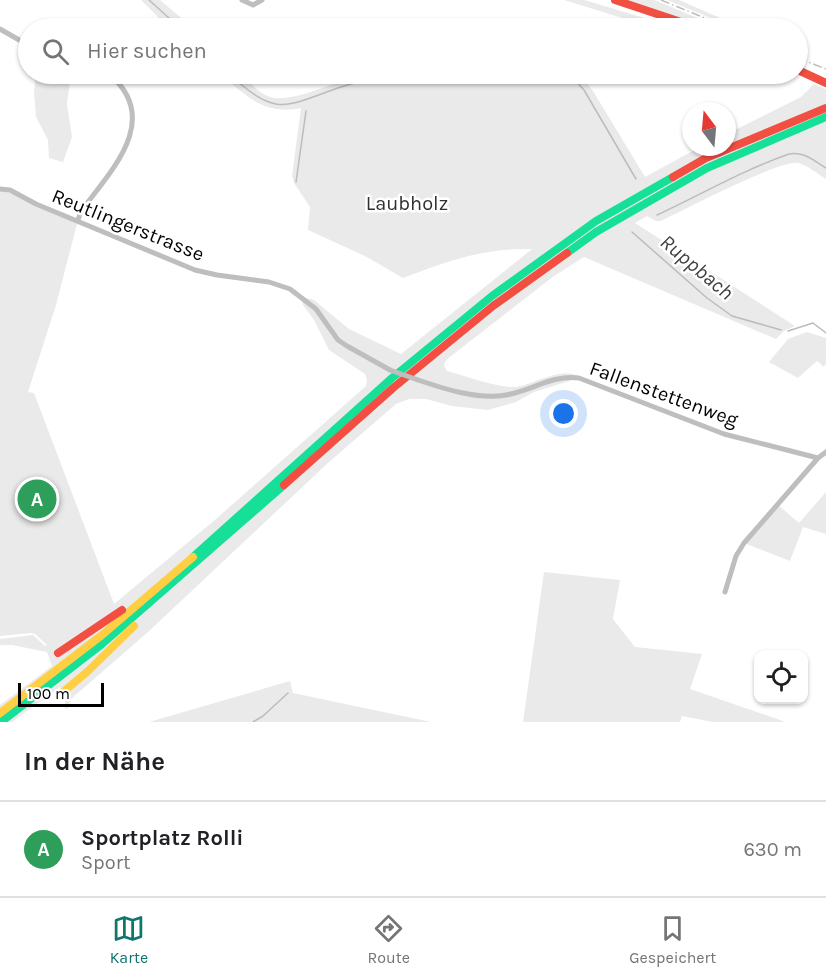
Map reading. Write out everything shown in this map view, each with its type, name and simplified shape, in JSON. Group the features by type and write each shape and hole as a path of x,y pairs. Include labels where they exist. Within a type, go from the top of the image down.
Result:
{"main road":[{"path":"615,0 669,18"},
{"path":"808,75 826,83"},
{"path":"0,713 64,665 163,584 378,391 465,318 533,266 599,220 668,178 750,138 826,108"},
{"path":"1,722 73,669 156,600 399,384 540,271 616,219 684,179 765,140 826,117"},
{"path":"58,653 144,594 163,584"},
{"path":"62,693 122,639 156,600"}],"street":[{"path":"242,0 253,5 262,0"},
{"path":"0,29 18,39"},
{"path":"78,220 83,209 124,152 132,132 133,119 130,104 119,84"},
{"name":"Reutlingerstrasse","path":"0,189 10,190 36,204 195,270 284,286"},
{"name":"Fallenstettenweg","path":"284,286 316,309 338,340 390,370 418,380 464,392 496,396 514,393 561,377 579,378 724,434 818,458"},
{"path":"725,592 732,566 740,549 818,458 826,452"}],"green space":[{"path":"141,0 160,0 181,18 159,18"},
{"path":"564,0 584,0 644,18 622,18"},
{"path":"626,0 654,0 698,18 678,18"},
{"path":"667,0 679,0 720,18 711,18"},
{"path":"35,84 70,84 67,104 72,137 63,162 49,158 48,140 36,117"},
{"name":"Laubholz","path":"232,84 251,84 265,95 280,98 304,94 334,84 587,84 645,177 684,156 736,156 736,130 801,97 814,84 826,89 826,179 801,164 788,164 752,177 661,221 647,216 635,223 795,326 784,331 776,339 584,257 554,276 446,360 444,366 447,371 508,387 516,387 558,374 573,374 579,378 488,410 452,406 426,399 409,399 396,404 329,462 148,632 71,699 68,708 65,709 60,687 12,722 0,722 0,705 52,666 47,652 0,645 0,639 33,635 45,646 47,645 31,633 0,636 0,189 78,220 56,305 28,392 34,393 114,604 216,519 366,386 365,374 329,350 314,320 303,305 301,297 314,300 349,329 401,354 532,249 482,253 403,278 365,256 308,230 310,207 292,176 301,108 277,109 248,97"},
{"path":"807,332 826,338 824,367 817,361 798,378 769,362 788,339"},
{"path":"826,492 826,534 803,527 790,561 744,543 777,504 799,523"},
{"path":"544,572 620,580 613,619 635,647 702,654 690,689 786,722 713,722 682,716 680,722 523,722"},
{"path":"290,681 293,693 431,722 149,722"}],"waterway":[{"path":"149,0 169,18"},
{"path":"241,84 260,98 271,103 282,104 294,103 351,84"},
{"path":"579,84 636,179"},
{"path":"296,182 306,111"},
{"path":"657,215 739,175 789,154 804,155 826,168"},
{"name":"Ruppbach","path":"632,232 707,298 732,316 781,330"},
{"name":"Ruppbach","path":"788,331 813,323 826,333"},
{"path":"253,722 288,693"}],"railway":[{"path":"661,0 705,18"},
{"path":"808,62 826,69"}],"traffic: fast":[{"path":"567,253 596,232 707,168 826,117"},
{"path":"193,557 392,378 492,296 596,221 673,177"},
{"path":"1,722 102,644 284,485"}],"traffic: slow":[{"path":"0,713 102,635 193,557"},
{"path":"62,693 134,626"}],"traffic: jam":[{"path":"615,0 669,18"},
{"path":"808,75 826,83"},
{"path":"673,177 706,158 826,108"},
{"path":"284,485 393,388 493,306 567,253"},
{"path":"58,653 122,610"}],"place":[{"name":"Sportplatz Rolli","path":"37,499"}]}
